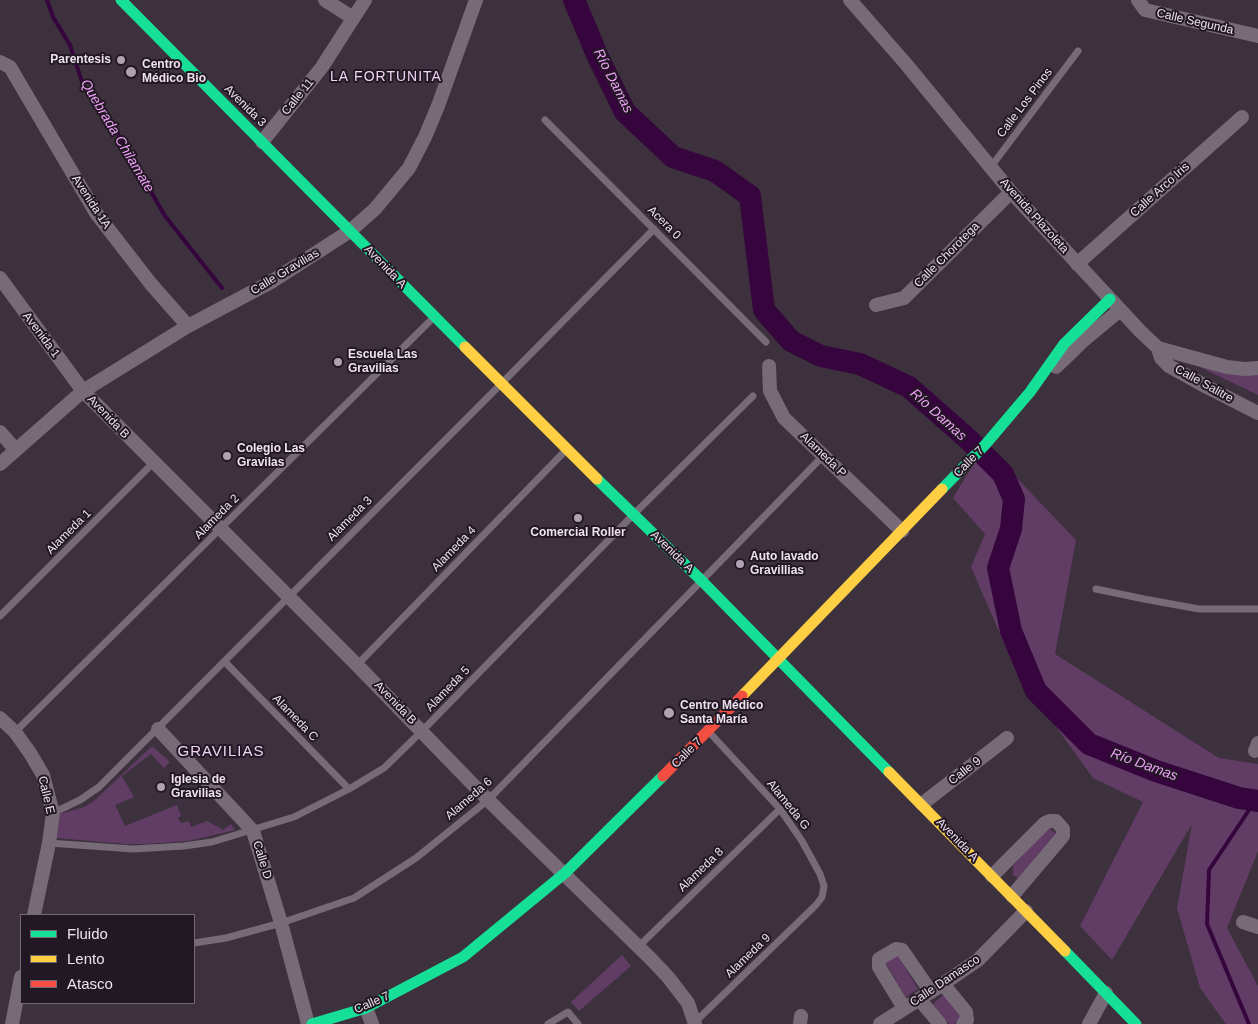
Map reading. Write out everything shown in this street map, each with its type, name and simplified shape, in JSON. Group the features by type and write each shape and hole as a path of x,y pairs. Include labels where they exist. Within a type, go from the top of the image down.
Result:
{"street":[{"name":"Avenida 3","path":"121,0 350,231"},
{"path":"325,0 354,18"},
{"name":"Calle 11","path":"262,142 322,67 365,0"},
{"name":"Calle Gravilias","path":"0,464 83,391 188,326 271,282 350,231 375,209 409,168 417,153 438,106 476,0"},
{"name":"Avenida Plazoleta","path":"850,0 906,64 1011,192 1120,310 1158,348 1227,367 1258,368"},
{"name":"Calle Segunda","path":"1138,0 1145,10 1258,36"},
{"name":"Avenida 1A","path":"5,64 96,213 151,284 188,326"},
{"name":"Calle Arco Iris","path":"1077,264 1242,117"},
{"name":"Calle Chorotega","path":"876,306 904,298 1011,192"},
{"name":"Avenida A","path":"350,231 501,384 702,581 1136,1024"},
{"name":"Avenida 1","path":"0,278 83,391"},
{"name":"Calle 7","path":"312,1024 366,1008 464,957 565,873 778,660 967,464 1030,392 1064,344 1110,299"},
{"name":"Calle 7","path":"1030,392 1085,339 1120,310"},
{"name":"Calle Salitre","path":"1158,348 1161,358 1169,366 1258,413"},
{"name":"Alameda P","path":"769,366 770,392 784,418 902,531"},
{"name":"Avenida B","path":"83,391 153,463 357,664 488,800 639,946 668,976 688,1003 695,1023"},
{"path":"0,432 16,449"},
{"name":"Calle E","path":"0,718 15,732 43,775 53,814 34,914"},
{"name":"Calle D","path":"158,729 253,831 281,923 308,1024"},
{"name":"Calle 9","path":"922,804 1007,738"},
{"path":"992,876 1045,823 1050,820 1056,821 1063,829 1063,836 1012,896"},
{"name":"Calle Damasco","path":"880,1024 944,984 978,960 1026,911"},
{"path":"1243,922 1258,927"},
{"path":"904,1008 879,966 879,958 896,949 902,950 940,1024"},
{"path":"12,1024 20,982"},
{"path":"944,984 966,1012 967,1020 963,1024"},
{"path":"1089,1024 1106,993"},
{"path":"366,1008 372,1024"}],"lane":[{"name":"Calle Los Pinos","path":"990,168 1078,51"},
{"name":"Acera 0","path":"545,120 766,342"},
{"name":"Alameda 3","path":"53,814 80,800 99,787 654,228"},
{"name":"Alameda 2","path":"15,732 434,317"},
{"name":"Alameda 5","path":"48,843 133,849 184,846 212,842 294,817 349,789 384,768 753,396"},
{"name":"Alameda 4","path":"357,664 567,449"},
{"path":"702,581 823,456"},
{"name":"Alameda 1","path":"0,616 153,463"},
{"name":"Alameda 6","path":"195,943 226,938 281,923 354,898 416,858 488,800 702,581"},
{"path":"1096,589 1199,609 1258,609"},
{"name":"Alameda C","path":"225,662 349,789"},
{"name":"Alameda G","path":"708,731 780,809 802,841 820,874 824,886 822,896 816,905"},
{"name":"Alameda 8","path":"639,946 780,809"},
{"name":"Alameda 9","path":"695,1023 816,905"},
{"path":"548,1024 568,1012 578,1024"}],"shaded area":[{"path":"1181,358 1231,373 1258,375 1258,395"},
{"path":"985,445 1076,540 1055,654 1219,758 1258,764 1258,851 1227,928 1258,986 1258,1024 1226,1024 1200,988 1177,908 1192,824 1112,960 1080,926 1143,802 1093,778 1017,673 971,567 985,534 953,498"},
{"path":"152,746 170,762 164,768 151,754 122,776 134,797 115,805 125,826 177,805 181,816 178,818 181,823 189,821 191,827 207,821 223,830 231,824 235,830 188,841 146,844 56,838 60,814 84,807 94,801"},
{"path":"1050,829 1057,834 1022,880 1017,878 1013,875 1013,866 1043,831"},
{"path":"897,954 918,989 906,997 885,962"},
{"path":"622,955 631,966 579,1011 571,1002"},
{"path":"943,995 962,1016 954,1024 949,1024 932,1005"}],"waterway":[{"name":"Quebrada Chilamate","path":"47,0 53,17 70,45 83,85 107,115 165,216 222,288"},
{"name":"Río Damas","path":"574,0 598,57 625,112 673,157 715,171 750,196 764,310 791,341 821,356 860,364 909,387 968,439 1003,474 1014,499 1011,529 998,568 1011,631 1036,691 1089,744 1156,771 1239,798 1258,801"},
{"path":"1249,1024 1207,924 1209,870 1255,801"}],"traffic: fast":[{"path":"121,0 465,347"},
{"path":"942,489 985,445 1030,392 1064,344 1110,299"},
{"path":"597,479 702,581 889,772"},
{"path":"312,1024 366,1008 463,957 565,873 663,776"},
{"path":"1065,951 1136,1024"}],"traffic: slow":[{"path":"465,347 597,479"},
{"path":"742,696 942,489"},
{"path":"889,772 1065,951"}],"traffic: jam":[{"path":"663,776 742,696"}],"place":[{"name":"Parentesis","path":"121,60"},
{"name":"Centro Médico Bio","path":"131,72"},
{"name":"Escuela Las Gravilias","path":"338,362"},
{"name":"Colegio Las Gravilas","path":"227,456"},
{"name":"Comercial Roller","path":"578,518"},
{"name":"Auto lavado Gravillias","path":"740,564"},
{"name":"Centro Médico Santa María","path":"669,713"},
{"name":"Iglesia de Gravilias","path":"161,787"}],"district":[{"name":"LA FORTUNITA","path":"386,77"},
{"name":"GRAVILIAS","path":"221,752"}]}
